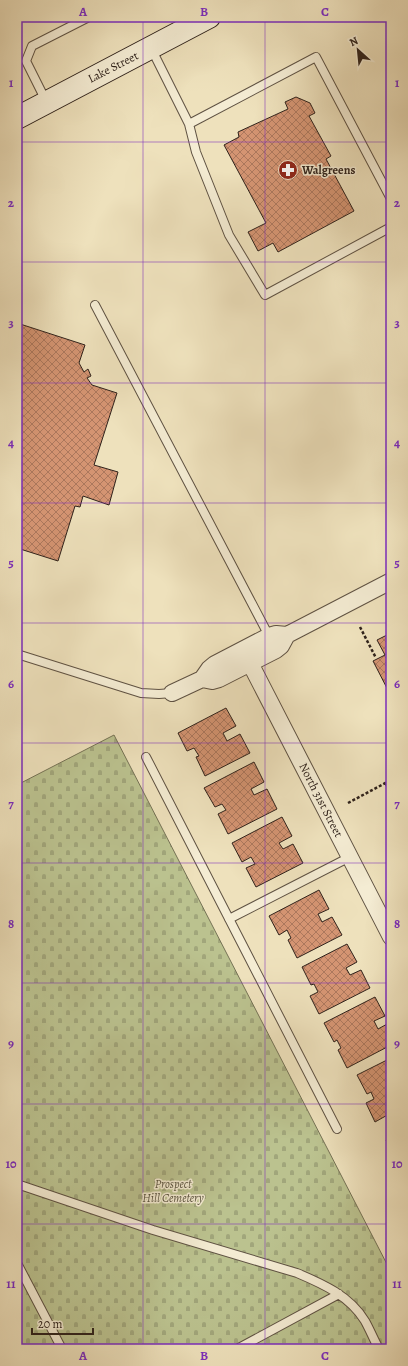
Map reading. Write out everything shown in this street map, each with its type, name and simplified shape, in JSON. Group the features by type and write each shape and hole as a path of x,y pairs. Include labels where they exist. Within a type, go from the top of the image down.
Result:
{"main road":[{"name":"Lake Street","path":"17,118 210,17"}],"street":[{"path":"172,693 202,679 215,664 269,636 276,634 286,635 391,581"},
{"path":"202,679 212,681 219,679 276,650 281,646 286,635"},
{"name":"North 31st Street","path":"250,663 391,938"}],"lane":[{"path":"47,102 26,61 32,46 89,17"},
{"path":"151,48 190,124 196,152 228,235 265,295 391,227"},
{"path":"190,124 316,57 391,199"},
{"path":"96,305 269,636"},
{"path":"17,654 141,693 172,693"},
{"path":"146,757 337,1129"},
{"path":"229,919 350,857"},
{"path":"17,1184 153,1230 297,1273 320,1283 339,1294 355,1308 364,1320 379,1349"},
{"path":"17,1263 62,1349"},
{"path":"237,1349 339,1294"}],"path":[{"path":"360,627 376,658"},
{"path":"348,803 391,780"},
{"path":"386,783 391,807"}],"green space":[{"name":"Prospect Hill Cemetery","path":"114,735 391,1272 391,1349 17,1349 17,785"}],"building":[{"path":"296,97 310,103 315,113 309,116 331,156 326,159 354,211 278,252 273,243 258,251 248,232 266,223 224,145 239,137 238,132 288,109 285,102"},
{"path":"17,323 85,345 79,363 84,372 88,369 91,376 87,378 92,385 117,393 94,465 118,472 109,505 83,496 80,507 75,506 58,561 17,548"},
{"path":"391,633 391,696 373,661 385,655 377,640"},
{"path":"226,708 236,726 223,733 227,741 240,734 250,753 205,776 196,757 199,756 194,748 187,751 178,733"},
{"path":"254,762 264,782 251,789 254,795 267,789 277,809 228,834 218,814 226,810 222,804 215,807 204,788"},
{"path":"282,817 292,836 279,843 283,849 293,844 303,863 256,887 246,868 255,864 251,857 242,862 232,843"},
{"path":"319,890 329,909 318,914 322,922 332,917 342,935 297,958 288,940 291,938 287,930 279,935 269,916"},
{"path":"347,944 357,962 346,968 350,975 361,970 370,988 319,1014 310,996 318,992 314,984 311,985 302,967"},
{"path":"375,997 385,1016 374,1021 378,1029 389,1023 391,1028 391,1045 347,1068 338,1050 341,1048 337,1040 334,1042 324,1023"},
{"path":"391,1058 391,1113 375,1122 366,1103 374,1099 371,1092 367,1094 357,1075"},
{"path":"391,1137 391,1150 386,1140"}],"place":[{"name":"Walgreens","path":"288,170"}]}
